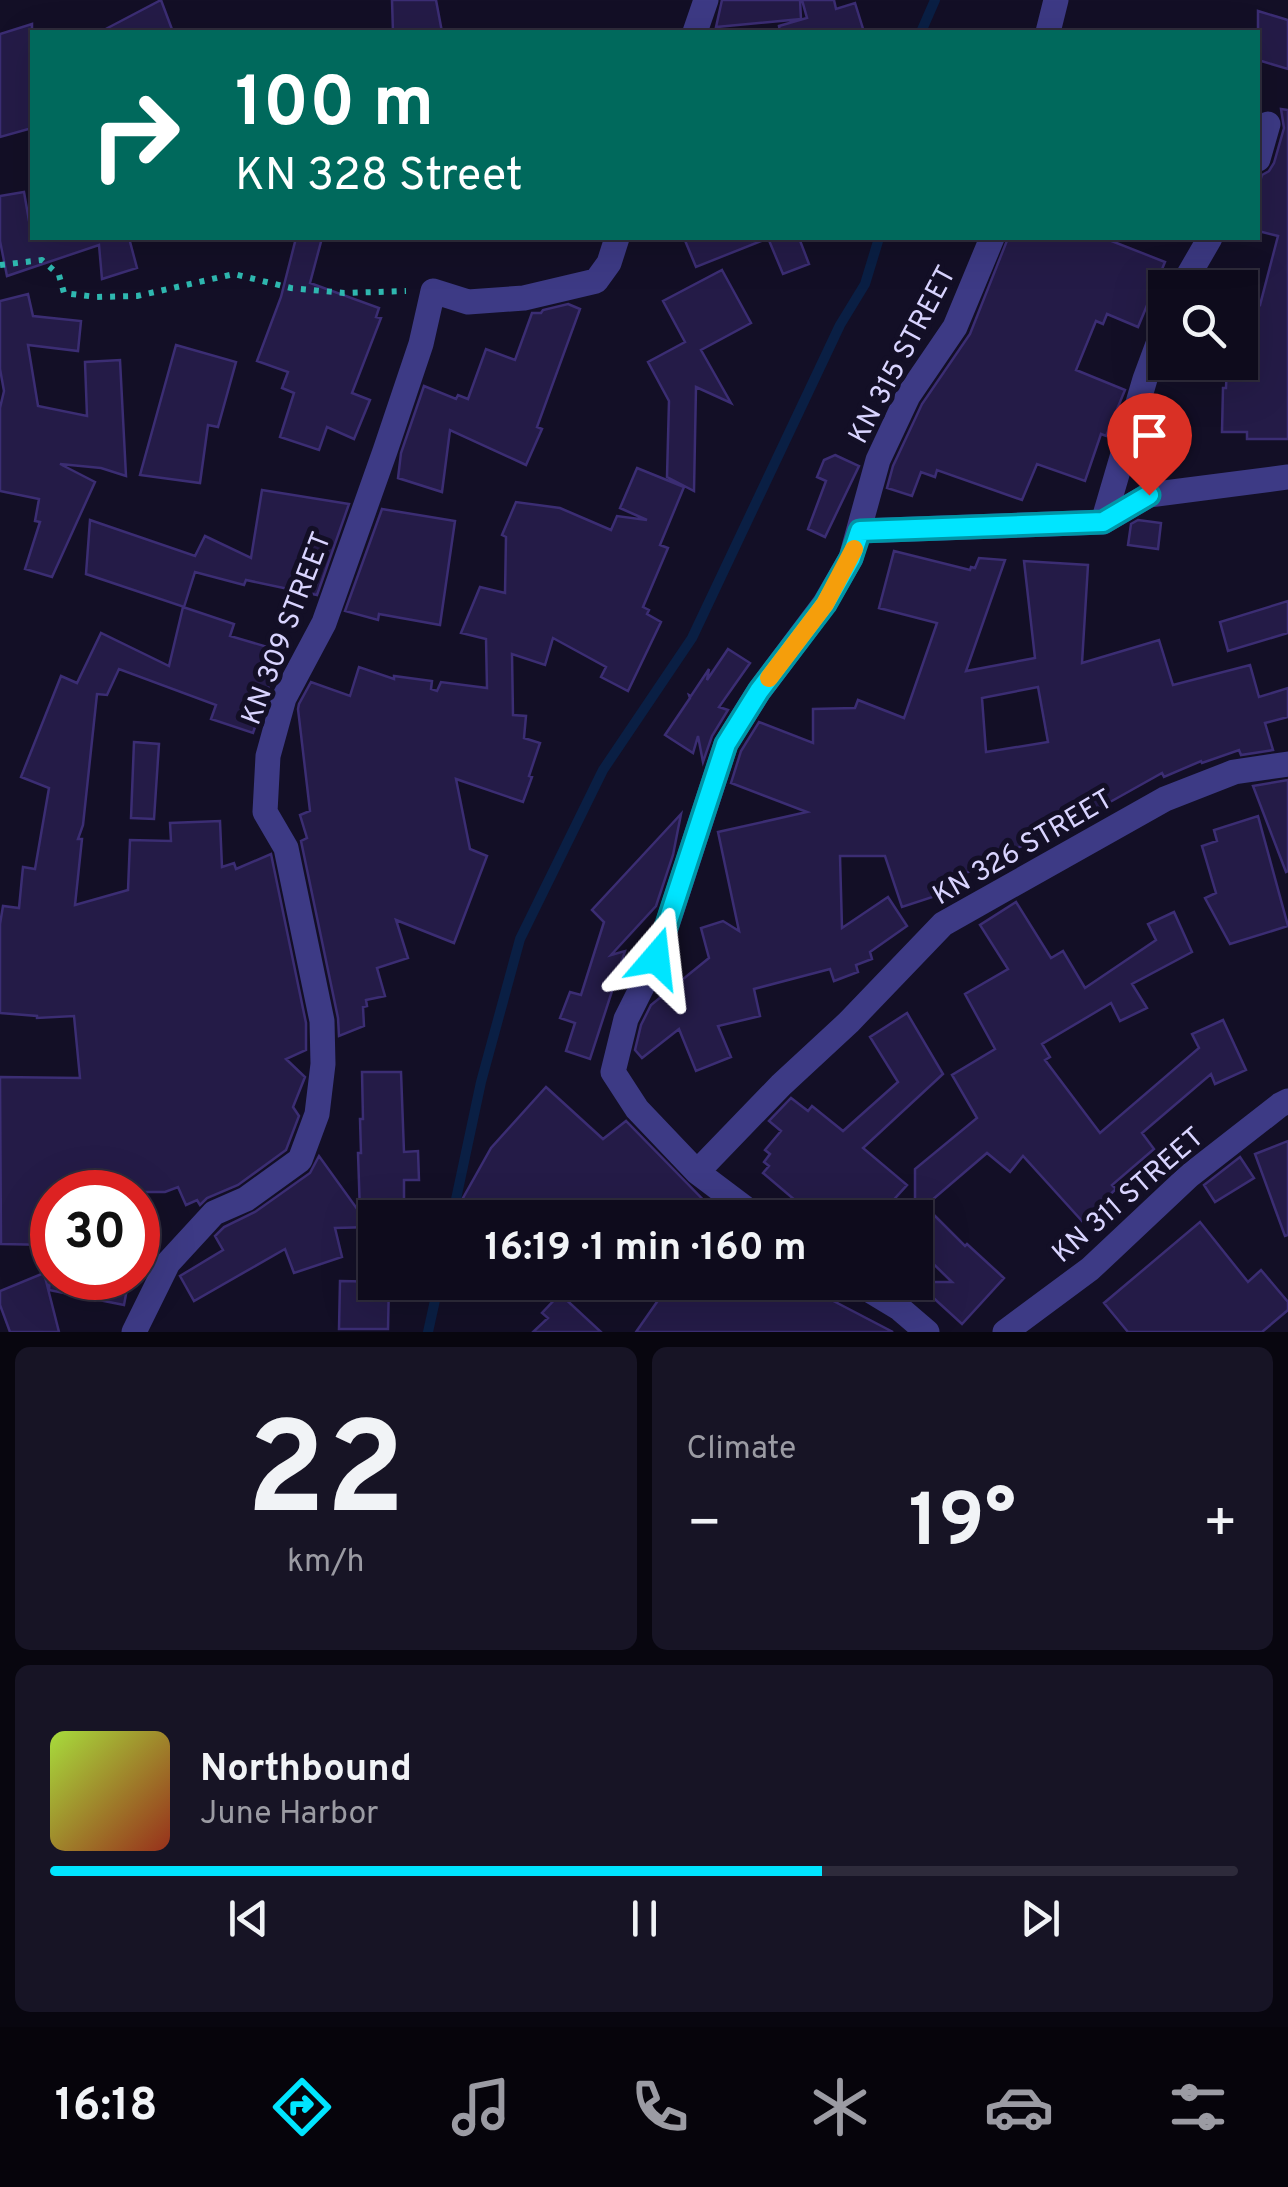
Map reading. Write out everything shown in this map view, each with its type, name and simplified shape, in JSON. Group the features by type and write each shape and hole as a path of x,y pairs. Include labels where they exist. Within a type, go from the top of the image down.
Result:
{"street":[{"path":"696,30 706,0"},
{"path":"1048,30 1056,0"},
{"path":"1260,153 1271,123"},
{"path":"432,291 468,302 524,298 596,281 610,263 616,240"},
{"name":"KN 315 STREET","path":"734,1200 697,1172 637,1108 612,1072 626,1019 656,958 726,744 759,691 825,604 851,558 878,460 908,396 956,327 991,240"},
{"path":"1191,270 1209,240"},
{"name":"KN 309 STREET","path":"134,1332 168,1263 214,1213 246,1198 300,1160 317,1114 323,1064 322,1021 286,848 265,812 268,756 284,698 324,623 385,451 421,344 432,291"},
{"path":"1103,522 1148,370"},
{"path":"860,531 1103,522 1149,495 1288,477"},
{"name":"KN 326 STREET","path":"697,1172 888,984 943,924 1165,800 1234,772 1288,764"},
{"name":"KN 311 STREET","path":"1006,1332 1090,1269 1189,1176 1288,1101"},
{"path":"885,1300 927,1332"}],"path":[{"path":"0,265 42,260 59,275 64,293 96,297 137,296 234,274 291,288 344,293 432,291"}],"building":[{"path":"161,0 172,30 104,30"},
{"path":"392,0 436,0 442,30 393,30"},
{"path":"722,0 800,0 801,19 716,27"},
{"path":"802,0 834,0 836,9 855,3 863,30 780,30 779,26 807,18"},
{"path":"1258,11 1288,20 1288,69 1260,61"},
{"path":"32,24 30,129 0,137 0,34"},
{"path":"1281,109 1288,110 1288,439 1247,439 1247,432 1222,432 1223,388 1226,380 1258,380 1258,305 1278,236 1260,232 1260,182 1274,163 1284,128"},
{"path":"24,192 30,240 130,240 137,268 102,279 99,245 7,276 0,241 0,196"},
{"path":"295,240 321,240 310,283 379,308 376,317 381,318 352,393 370,400 354,439 327,427 319,450 280,437 294,393 282,388 288,372 257,361 281,297"},
{"path":"685,240 764,240 696,267"},
{"path":"769,240 800,240 809,264 783,274"},
{"path":"1007,240 1109,240 1165,262 1162,270 1148,270 1148,303 1138,327 1107,314 1103,324 1096,321 1076,370 1125,390 1106,436 1101,434 1085,481 1037,464 1022,500 937,470 935,477 921,472 912,496 887,488 922,404 970,334"},
{"path":"722,270 751,323 701,350 731,403 696,387 694,491 667,477 669,401 648,362 685,342 663,301"},
{"path":"28,294 33,316 81,321 78,351 28,345 38,406 87,416 85,362 120,360 126,476 101,468 60,464 95,482 52,577 25,569 40,522 35,521 39,499 0,491 0,408 4,391 0,369 0,301"},
{"path":"568,304 580,309 537,427 542,429 526,465 450,430 442,492 398,478 401,453 424,386 456,399 458,395 468,399 486,349 515,360 532,313"},
{"path":"176,345 236,362 218,427 208,425 200,483 140,475"},
{"path":"835,455 859,466 825,537 808,529 826,481 817,477 824,460"},
{"path":"637,468 684,487 660,545 668,548 643,607 661,622 628,691 601,677 606,667 553,638 545,665 512,654 513,715 526,716 524,738 540,743 523,802 456,779 470,849 487,856 454,943 396,920 408,958 377,968 385,996 366,1000 364,1026 339,1036 301,841 307,838 300,815 310,811 299,704 311,682 350,696 359,667 394,679 432,681 431,689 437,691 441,682 487,688 486,639 461,633 480,587 505,593 506,537 502,535 516,502 560,508 611,530 617,516 647,520 620,508"},
{"path":"262,490 349,504 317,595 246,580 244,585 195,572 184,607 86,574 90,520 195,556 205,536 251,558"},
{"path":"382,509 455,521 440,625 379,614 378,620 345,611"},
{"path":"1138,520 1161,523 1158,549 1128,545 1131,524"},
{"path":"894,551 970,570 979,558 1005,560 966,671 1035,658 1024,561 1088,565 1082,663 1159,640 1173,685 1250,665 1259,697 1288,688 1288,717 1265,723 1273,750 1241,755 1239,750 1164,777 1162,773 956,878 960,888 902,907 885,856 840,856 842,928 888,897 907,926 870,952 872,959 856,965 858,972 834,981 830,969 754,989 760,1016 718,1026 731,1057 696,1071 679,1029 642,1058 635,1050 651,1005 709,958 701,928 723,921 739,931 718,832 807,812 731,783 741,751 759,722 813,743 813,709 855,708 858,700 904,718 937,623 879,608","holes":["1038,687 1048,742 986,752 982,698"]},
{"path":"1288,601 1288,633 1228,651 1220,622"},
{"path":"183,607 234,624 230,636 281,651 253,733 211,719 216,705 119,669 107,695 97,694 83,825 78,839 82,839 75,905 128,890 130,840 171,841 170,823 220,821 222,867 234,863 236,869 271,854 306,1023 306,1050 286,1059 305,1077 293,1107 299,1116 286,1150 238,1185 200,1205 197,1200 186,1205 178,1187 160,1192 160,1170 30,1170 30,1245 1,1244 0,1077 80,1078 74,1016 37,1018 0,1013 3,906 19,908 23,867 35,869 49,788 21,777 61,676 77,683 101,633 169,666"},
{"path":"728,649 750,663 719,707 728,710 712,736 703,762 698,736 693,753 665,735 689,695 709,669 707,680"},
{"path":"134,742 159,744 154,819 131,818"},
{"path":"1288,780 1288,871 1286,872 1253,786"},
{"path":"681,814 673,855 656,906 611,955 625,951 590,1059 566,1051 575,1023 560,1018 570,992 581,995 604,922 592,910"},
{"path":"1258,816 1288,926 1230,944 1205,898 1216,893 1202,846 1217,841 1214,830"},
{"path":"1016,902 1051,958 1063,951 1085,988 1156,940 1148,924 1174,912 1192,952 1132,984 1147,1008 1120,1021 1111,1003 1042,1044 1050,1057 1045,1060 1100,1133 1199,1048 1192,1034 1223,1020 1246,1070 1215,1084 1211,1074 1142,1133 1154,1149 1112,1185 1116,1189 1082,1221 1023,1156 1010,1172 987,1153 932,1200 915,1200 915,1169 977,1118 952,1075 995,1049 965,994 1008,969 980,925"},
{"path":"907,1013 943,1074 863,1148 907,1185 893,1200 795,1200 763,1173 769,1166 764,1162 770,1154 765,1150 781,1131 769,1121 791,1098 808,1111 812,1106 843,1131 898,1082 870,1037"},
{"path":"362,1072 401,1072 404,1152 418,1151 419,1180 404,1180 404,1200 360,1200 358,1153 363,1119"},
{"path":"546,1087 603,1139 626,1121 703,1200 466,1200 463,1198 491,1148"},
{"path":"1288,1141 1288,1235 1285,1236 1255,1154"},
{"path":"319,1156 358,1210 358,1227 335,1228 342,1257 294,1273 285,1249 194,1301 180,1276 223,1250 215,1236 224,1227 255,1212 310,1173"},
{"path":"1240,1157 1254,1178 1215,1202 1204,1185"},
{"path":"933,1214 1004,1278 962,1324 933,1298 933,1282 952,1282 933,1264"},
{"path":"1200,1222 1248,1282 1261,1270 1288,1302 1288,1310 1262,1332 1128,1332 1104,1303"},
{"path":"30,1279 30,1300 51,1300 59,1332 10,1332 0,1305 0,1291"},
{"path":"340,1281 358,1281 358,1300 389,1300 388,1329 339,1329"},
{"path":"99,1300 125,1300 124,1305"},
{"path":"554,1300 566,1300 601,1332 533,1332 548,1318 542,1313"},
{"path":"658,1300 832,1300 893,1332 636,1332"}],"waterway":[{"path":"922,30 935,0"},
{"path":"456,1200 481,1082 520,939 603,770 692,638 840,325 865,284 878,240"},
{"path":"428,1332 435,1300"}],"slow traffic":[{"path":"769,678 825,604 854,549"}],"route":[{"path":"656,958 726,744 759,691 825,604 851,558 860,531 1103,522 1149,495"}]}
